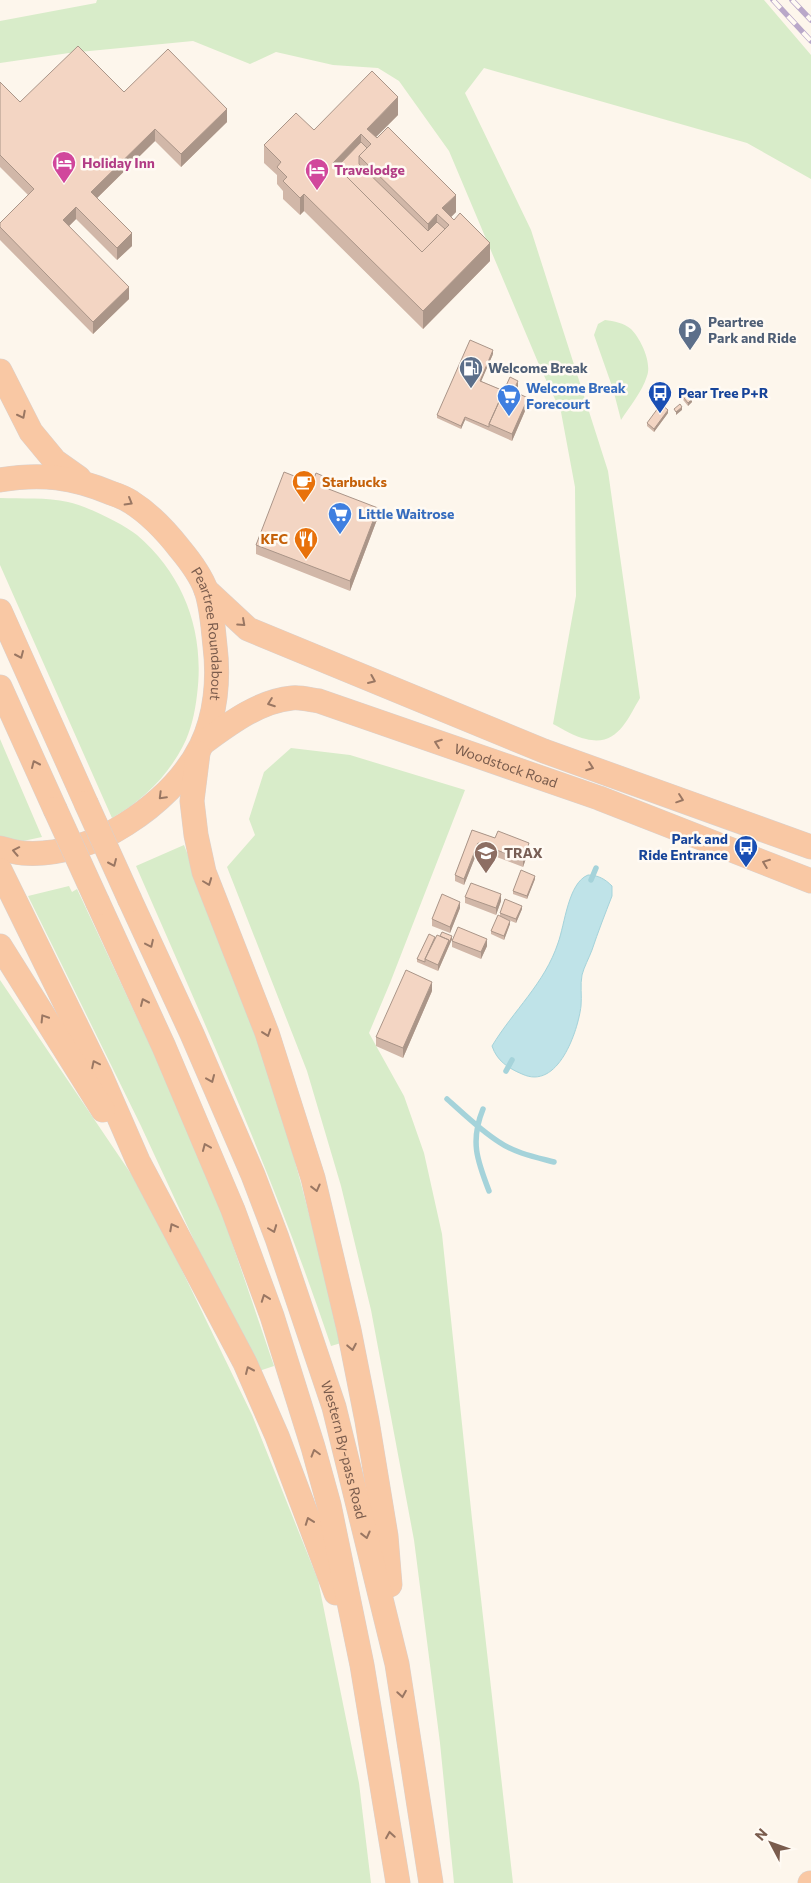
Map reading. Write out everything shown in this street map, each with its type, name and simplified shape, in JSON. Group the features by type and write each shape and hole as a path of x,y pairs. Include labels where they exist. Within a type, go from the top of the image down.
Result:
{"highway":[{"path":"0,371 30,432 55,461 85,482"},
{"name":"Peartree Roundabout","path":"0,480 20,476 52,476 85,482 130,501 154,519 184,553 206,590 218,666 213,710 200,748 179,778 145,812 118,830 90,842 51,852 23,853 0,848"},
{"name":"Woodstock Road","path":"206,590 248,629 544,751 811,847"},
{"name":"Western By-pass Road","path":"0,611 192,1034 253,1175 277,1238 334,1407 397,1664 431,1883"},
{"name":"Western By-pass Road","path":"0,687 164,1047 233,1210 272,1316 329,1505 362,1665 398,1883"},
{"name":"Woodstock Road","path":"200,748 243,716 273,701 293,698 319,701 600,798 811,881"},
{"path":"200,748 192,802 196,835 204,872 267,1033 313,1178 347,1322 386,1536 397,1664"},
{"path":"0,870 100,1074 138,1161 245,1363 277,1436 362,1665"},
{"path":"0,946 89,1090 138,1161"}],"green space":[{"path":"97,0 764,0 811,55 811,179 747,143 484,68 465,93 531,230 608,471 640,698 620,730 613,735 606,739 586,739 573,735 553,724 576,596 575,487 561,412 540,367 449,151 399,81 378,68 333,65 276,52 250,64 193,41 69,53 0,63 0,21 96,3"},
{"path":"605,320 625,325 631,329 642,345 647,358 648,371 642,388 621,420 613,389 594,335 598,324"},
{"path":"0,498 60,500 94,511 122,525 137,535 154,551 179,587 188,607 198,650 199,672 195,708 188,734 177,757 153,787 134,804 112,818 0,565"},
{"path":"0,739 42,837 23,841 0,839"},
{"path":"291,748 350,755 465,790 369,1033 404,1096 424,1153 442,1234 513,1883 454,1883 440,1743 414,1540 371,1310 341,1186 307,1071 227,867 255,835 249,819 264,772"},
{"path":"184,845 233,968 266,1062 302,1187 341,1343 331,1346 310,1285 263,1164 214,1044 136,866"},
{"path":"69,886 72,892 77,889 169,1086 224,1219 274,1366 259,1371 217,1290 141,1126 28,896"},
{"path":"0,980 146,1196 252,1415 318,1580 359,1783 371,1883 0,1883"}],"water":[{"path":"588,875 604,879 612,886 612,896 582,975 581,1006 576,1030 564,1056 556,1067 546,1074 535,1077 522,1074 504,1063 497,1056 492,1046 545,971 558,943 568,905 576,886 581,879"}],"building":[{"name":"Holiday Inn","path":"78,46 124,92 168,49 227,109 181,154 155,129 91,192 132,233 117,248 76,207 63,220 129,287 93,322 0,227 0,223 34,189 0,155 0,82 20,102"},
{"path":"372,71 398,97 367,129 377,138 388,127 456,195 442,208 454,220 460,213 490,243 423,311 304,194 300,198 283,181 287,177 277,167 281,162 264,145 296,113 314,130","holes":["361,134 371,144 359,156 428,224 437,214 449,225 422,252 333,163"]},
{"path":"361,142 367,148 359,156 359,164 428,231 437,222 445,229 422,252 337,167"},
{"name":"Welcome Break","path":"470,340 493,350 480,381 504,391 489,427 465,417 461,426 437,415"},
{"name":"Welcome Break Forecourt","path":"510,377 518,381 513,391 528,398 512,434 489,424"},
{"path":"685,390 692,399 688,403 680,393"},
{"path":"661,404 668,410 654,429 647,423"},
{"path":"680,404 682,407 676,412 674,409"},
{"path":"284,472 312,483 316,473 330,479 326,488 378,508 350,581 256,545"},
{"path":"472,830 495,838 498,831 529,843 523,860 478,843 464,879 455,875"},
{"path":"521,870 535,876 527,896 513,891"},
{"path":"471,883 501,894 496,908 465,897"},
{"path":"442,894 460,902 450,927 432,919"},
{"path":"505,899 522,906 516,919 500,913"},
{"path":"498,915 510,921 504,936 491,931"},
{"path":"458,927 487,939 481,952 452,941"},
{"path":"442,932 452,936 449,943 449,940 440,936"},
{"path":"429,934 435,937 425,962 417,959"},
{"path":"437,935 449,940 438,965 425,959"},
{"path":"406,970 432,982 403,1048 376,1037"}],"waterway":[{"path":"591,880 596,868"},
{"path":"506,1071 512,1060"},
{"path":"447,1099 479,1127 505,1146 554,1162"},
{"path":"483,1109 479,1120 476,1141 478,1160 489,1191"}],"railway":[{"path":"773,0 811,41"},
{"path":"792,0 811,20"}],"place":[{"name":"Holiday Inn","path":"64,184"},
{"name":"Travelodge","path":"317,191"},
{"name":"Peartree Park and Ride","path":"690,351"},
{"name":"Welcome Break","path":"471,389"},
{"name":"Pear Tree P+R","path":"660,414"},
{"name":"Welcome Break Forecourt","path":"509,417"},
{"name":"Starbucks","path":"304,503"},
{"name":"Little Waitrose","path":"340,535"},
{"name":"KFC","path":"306,560"},
{"name":"Park and Ride Entrance","path":"746,868"},
{"name":"TRAX","path":"486,874"}]}
